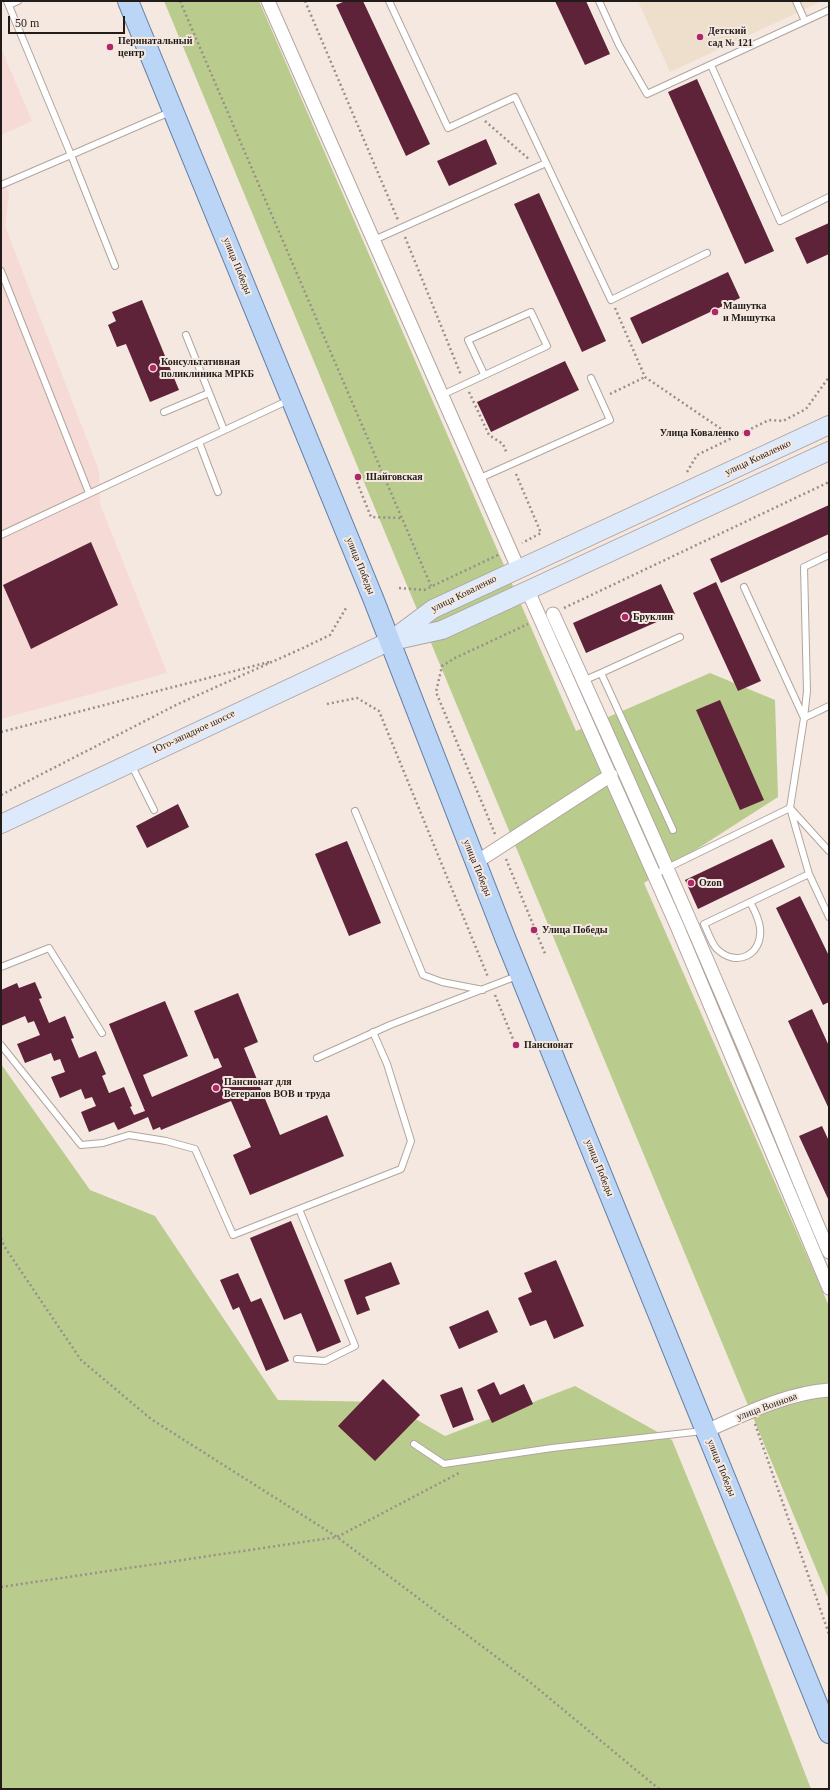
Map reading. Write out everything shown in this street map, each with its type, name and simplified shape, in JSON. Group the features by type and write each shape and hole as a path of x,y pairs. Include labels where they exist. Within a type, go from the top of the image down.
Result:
{"main road":[{"name":"улица Победы","path":"128,1 373,598 388,642 520,975 829,1733"},
{"name":"улица Коваленко","path":"388,642 433,609 518,568 829,425"},
{"path":"388,642 442,630 829,452"},
{"path":"518,568 528,591"},
{"name":"Юго-западное шоссе","path":"1,824 130,762 388,642"}],"street":[{"path":"268,1 518,568"},
{"path":"528,591 611,775 653,875 680,934 829,1288"},
{"path":"553,614 668,867 828,1249"},
{"path":"476,863 611,775"},
{"name":"улица Воинова","path":"706,1431 767,1405 814,1391 829,1390"}],"lane":[{"path":"18,1 8,3 115,266"},
{"path":"389,1 448,128 515,97 611,300 707,253"},
{"path":"599,1 619,45 647,94 829,10"},
{"path":"796,1 805,21"},
{"path":"710,65 780,221 829,197"},
{"path":"1,185 174,110"},
{"path":"374,240 546,163"},
{"path":"1,271 89,493"},
{"path":"442,395 484,374 547,346 531,312 468,340 484,374"},
{"path":"186,335 224,430"},
{"path":"478,479 610,420 591,378"},
{"path":"164,412 209,393"},
{"path":"1,535 292,399"},
{"path":"199,442 218,492"},
{"path":"829,555 804,567 807,691 790,808 809,874 829,917"},
{"path":"744,588 804,718"},
{"path":"571,686 680,637"},
{"path":"601,673 673,830"},
{"path":"804,718 829,706"},
{"path":"130,762 154,810"},
{"path":"653,875 790,808"},
{"path":"790,808 829,851"},
{"path":"356,811 423,976 442,982 483,990"},
{"path":"750,902 758,918 760,930 758,945 750,955 739,959 726,956 716,948 704,924 750,902 809,874"},
{"path":"1,967 49,948 102,1032"},
{"path":"317,1058 373,1032 520,975"},
{"path":"1,1045 81,1145 103,1143 129,1135 166,1141 195,1149 233,1235 401,1169 411,1141 387,1064 373,1032"},
{"path":"297,1359 325,1361 356,1346 299,1209"},
{"path":"814,1254 828,1249"},
{"path":"414,1444 444,1464 552,1448 706,1431"}],"path":[{"path":"180,1 431,586"},
{"path":"477,114 537,167"},
{"path":"611,300 646,377 734,437"},
{"path":"600,398 646,377"},
{"path":"686,473 697,455 769,420 783,421 806,409 829,378"},
{"path":"502,444 508,456"},
{"path":"357,482 371,517 401,518"},
{"path":"553,614 829,482"},
{"path":"540,533 543,540"},
{"path":"1,794 178,704 330,635 346,608"},
{"path":"540,619 455,658 442,666 436,692 546,956"},
{"path":"1,732 277,660"},
{"path":"327,704 357,698 379,711 513,1039"},
{"path":"1,1238 4,1246 81,1360 151,1419 337,1537 531,1683 659,1789"},
{"path":"751,1412 829,1634"},
{"path":"1,1587 337,1537 464,1471"}],"shaded area":[{"name":"Детский сад № 121","path":"638,1 822,1 670,72"},
{"path":"1,48 32,121 1,135"},
{"path":"1,175 9,194 5,226 99,471 100,504 167,673 1,719"}],"green space":[{"path":"164,1 259,1 576,731 710,673 775,700 778,797 644,883 829,1306 829,1600"},
{"path":"1,1064 90,1190 155,1216 278,1400 386,1402 445,1436 575,1386 672,1440 743,1613 811,1789 1,1789"}],"building":[{"path":"345,1 363,1 430,144 406,156 336,5"},
{"path":"555,1 586,1 610,54 585,65"},
{"path":"697,79 774,251 745,264 668,92"},
{"path":"486,139 497,164 449,186 437,161"},
{"path":"539,193 606,341 582,352 514,204"},
{"path":"829,223 829,254 807,264 795,238"},
{"path":"728,272 740,298 642,344 630,318"},
{"name":"Консультативная поликлиника МРКБ","path":"142,300 179,390 150,402 126,344 117,347 108,325 116,321 112,312"},
{"path":"565,361 579,390 491,432 477,402"},
{"path":"829,505 829,534 721,583 710,559"},
{"path":"91,542 118,605 31,649 3,585"},
{"path":"716,582 761,681 738,691 693,593"},
{"path":"661,584 675,614 586,653 573,623"},
{"path":"720,700 764,800 740,810 696,710"},
{"path":"178,804 189,827 147,848 136,826"},
{"path":"772,839 785,867 698,909 685,880"},
{"path":"347,841 381,923 349,936 315,854"},
{"path":"800,896 829,956 829,1002 823,1005 776,908"},
{"name":"Пансионат для Ветеранов ВОВ и труда","path":"35,982 42,998 39,999 49,1023 65,1016 74,1038 71,1039 79,1058 96,1051 106,1074 102,1076 109,1093 124,1087 134,1115 145,1111 109,1024 165,1001 188,1056 143,1075 152,1097 222,1067 218,1058 214,1059 194,1011 238,993 258,1042 244,1048 280,1135 327,1115 344,1156 250,1195 233,1155 251,1147 231,1101 161,1130 160,1127 153,1130 148,1117 118,1130 114,1122 89,1132 81,1112 96,1106 92,1097 85,1099 81,1089 60,1098 51,1077 65,1072 60,1059 54,1061 51,1053 25,1063 17,1044 40,1035 34,1021 28,1023 25,1016 1,1026 1,990 17,983 19,988"},
{"path":"812,1009 829,1046 829,1109 788,1021"},
{"path":"822,1126 829,1141 829,1201 799,1136"},
{"path":"291,1221 341,1342 317,1352 301,1313 284,1320 250,1238"},
{"path":"556,1260 584,1326 554,1339 546,1320 530,1326 518,1298 532,1292 524,1273"},
{"path":"391,1262 400,1284 365,1297 370,1310 357,1315 344,1280"},
{"path":"238,1273 251,1302 261,1298 289,1361 266,1371 239,1307 233,1310 220,1280"},
{"path":"488,1310 498,1332 459,1349 449,1327"},
{"path":"383,1379 420,1415 375,1461 338,1426"},
{"path":"494,1382 500,1395 524,1384 533,1404 492,1423 477,1390"},
{"path":"462,1387 474,1420 453,1428 440,1395"}],"place":[{"name":"Детский сад № 121","path":"700,37"},
{"name":"Перинатальный центр","path":"110,47"},
{"name":"Машутка и Мишутка","path":"715,312"},
{"name":"Консультативная поликлиника МРКБ","path":"153,368"},
{"name":"Улица Коваленко","path":"747,433"},
{"name":"Шайговская","path":"358,477"},
{"name":"Бруклин","path":"625,617"},
{"name":"Ozon","path":"691,883"},
{"name":"Улица Победы","path":"534,930"},
{"name":"Пансионат","path":"516,1045"},
{"name":"Пансионат для Ветеранов ВОВ и труда","path":"216,1088"}]}
